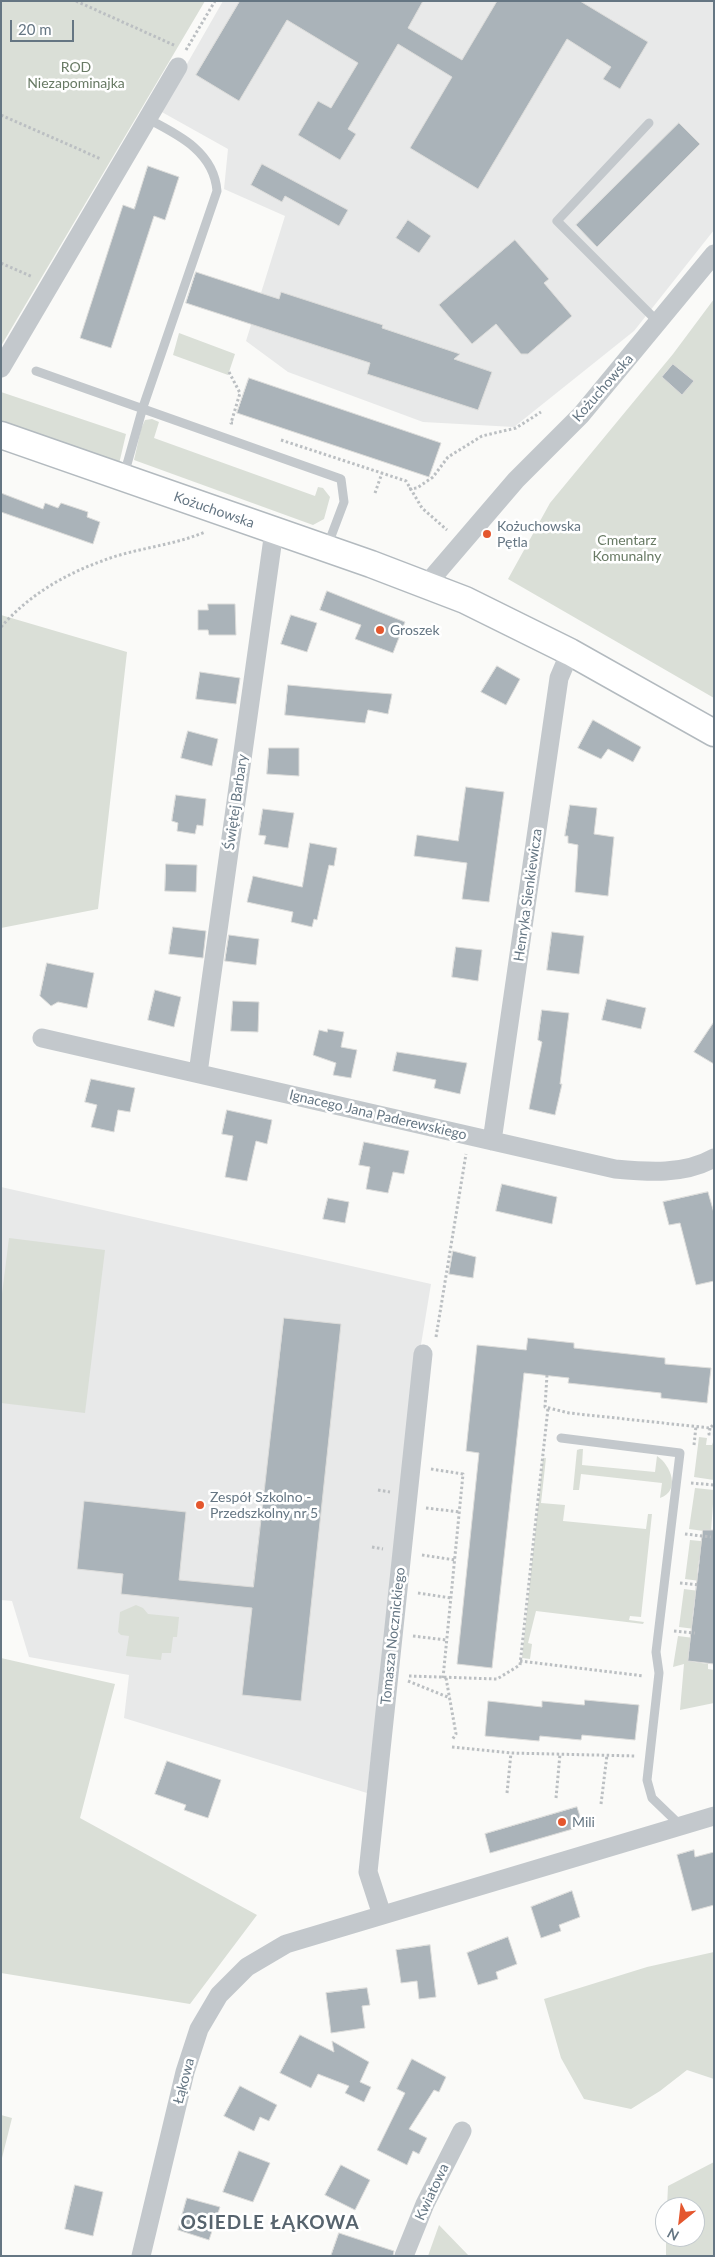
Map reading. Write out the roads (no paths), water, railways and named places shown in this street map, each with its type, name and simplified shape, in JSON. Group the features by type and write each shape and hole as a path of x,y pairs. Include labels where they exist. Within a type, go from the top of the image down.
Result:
{"main road":[{"name":"Kożuchowska","path":"1,435 326,548 426,585 511,621 714,733"}],"street":[{"path":"1,368 182,59"},
{"name":"Kożuchowska","path":"426,585 516,480 581,415 714,254"},
{"name":"Świętej Barbary","path":"198,1073 274,531"},
{"name":"Henryka Sienkiewicza","path":"492,1141 558,683 570,652"},
{"name":"Ignacego Jana Paderewskiego","path":"42,1038 615,1169 660,1173 706,1162 714,1158"},
{"name":"Tomasza Nocznickiego","path":"382,1915 368,1872 370,1837 423,1354"},
{"path":"382,1915 714,1816"},
{"name":"Łąkowa","path":"141,2256 185,2072 199,2029 219,1995 246,1968 286,1944 382,1915"},
{"name":"Kwiatowa","path":"404,2256 425,2204 462,2130"}],"lane":[{"path":"123,478 143,407 217,191 212,168 205,157 176,134 148,119"},
{"path":"649,123 557,221 658,322"},
{"path":"36,371 143,407 341,479 344,502 326,548"},
{"path":"561,1438 680,1453 656,1652 659,1678 648,1780 652,1798 680,1825"}],"place":[{"name":"Kożuchowska Pętla","path":"487,534"},
{"name":"Groszek","path":"380,630"},
{"name":"Zespół Szkolno - Przedszkolny nr 5","path":"200,1505"},
{"name":"Mili","path":"562,1822"}],"district":[{"name":"OSIEDLE ŁĄKOWA","path":"270,2223"}],"park label":[{"name":"ROD Niezapominajka","path":"76,76"},
{"name":"Cmentarz Komunalny","path":"627,548"}]}
